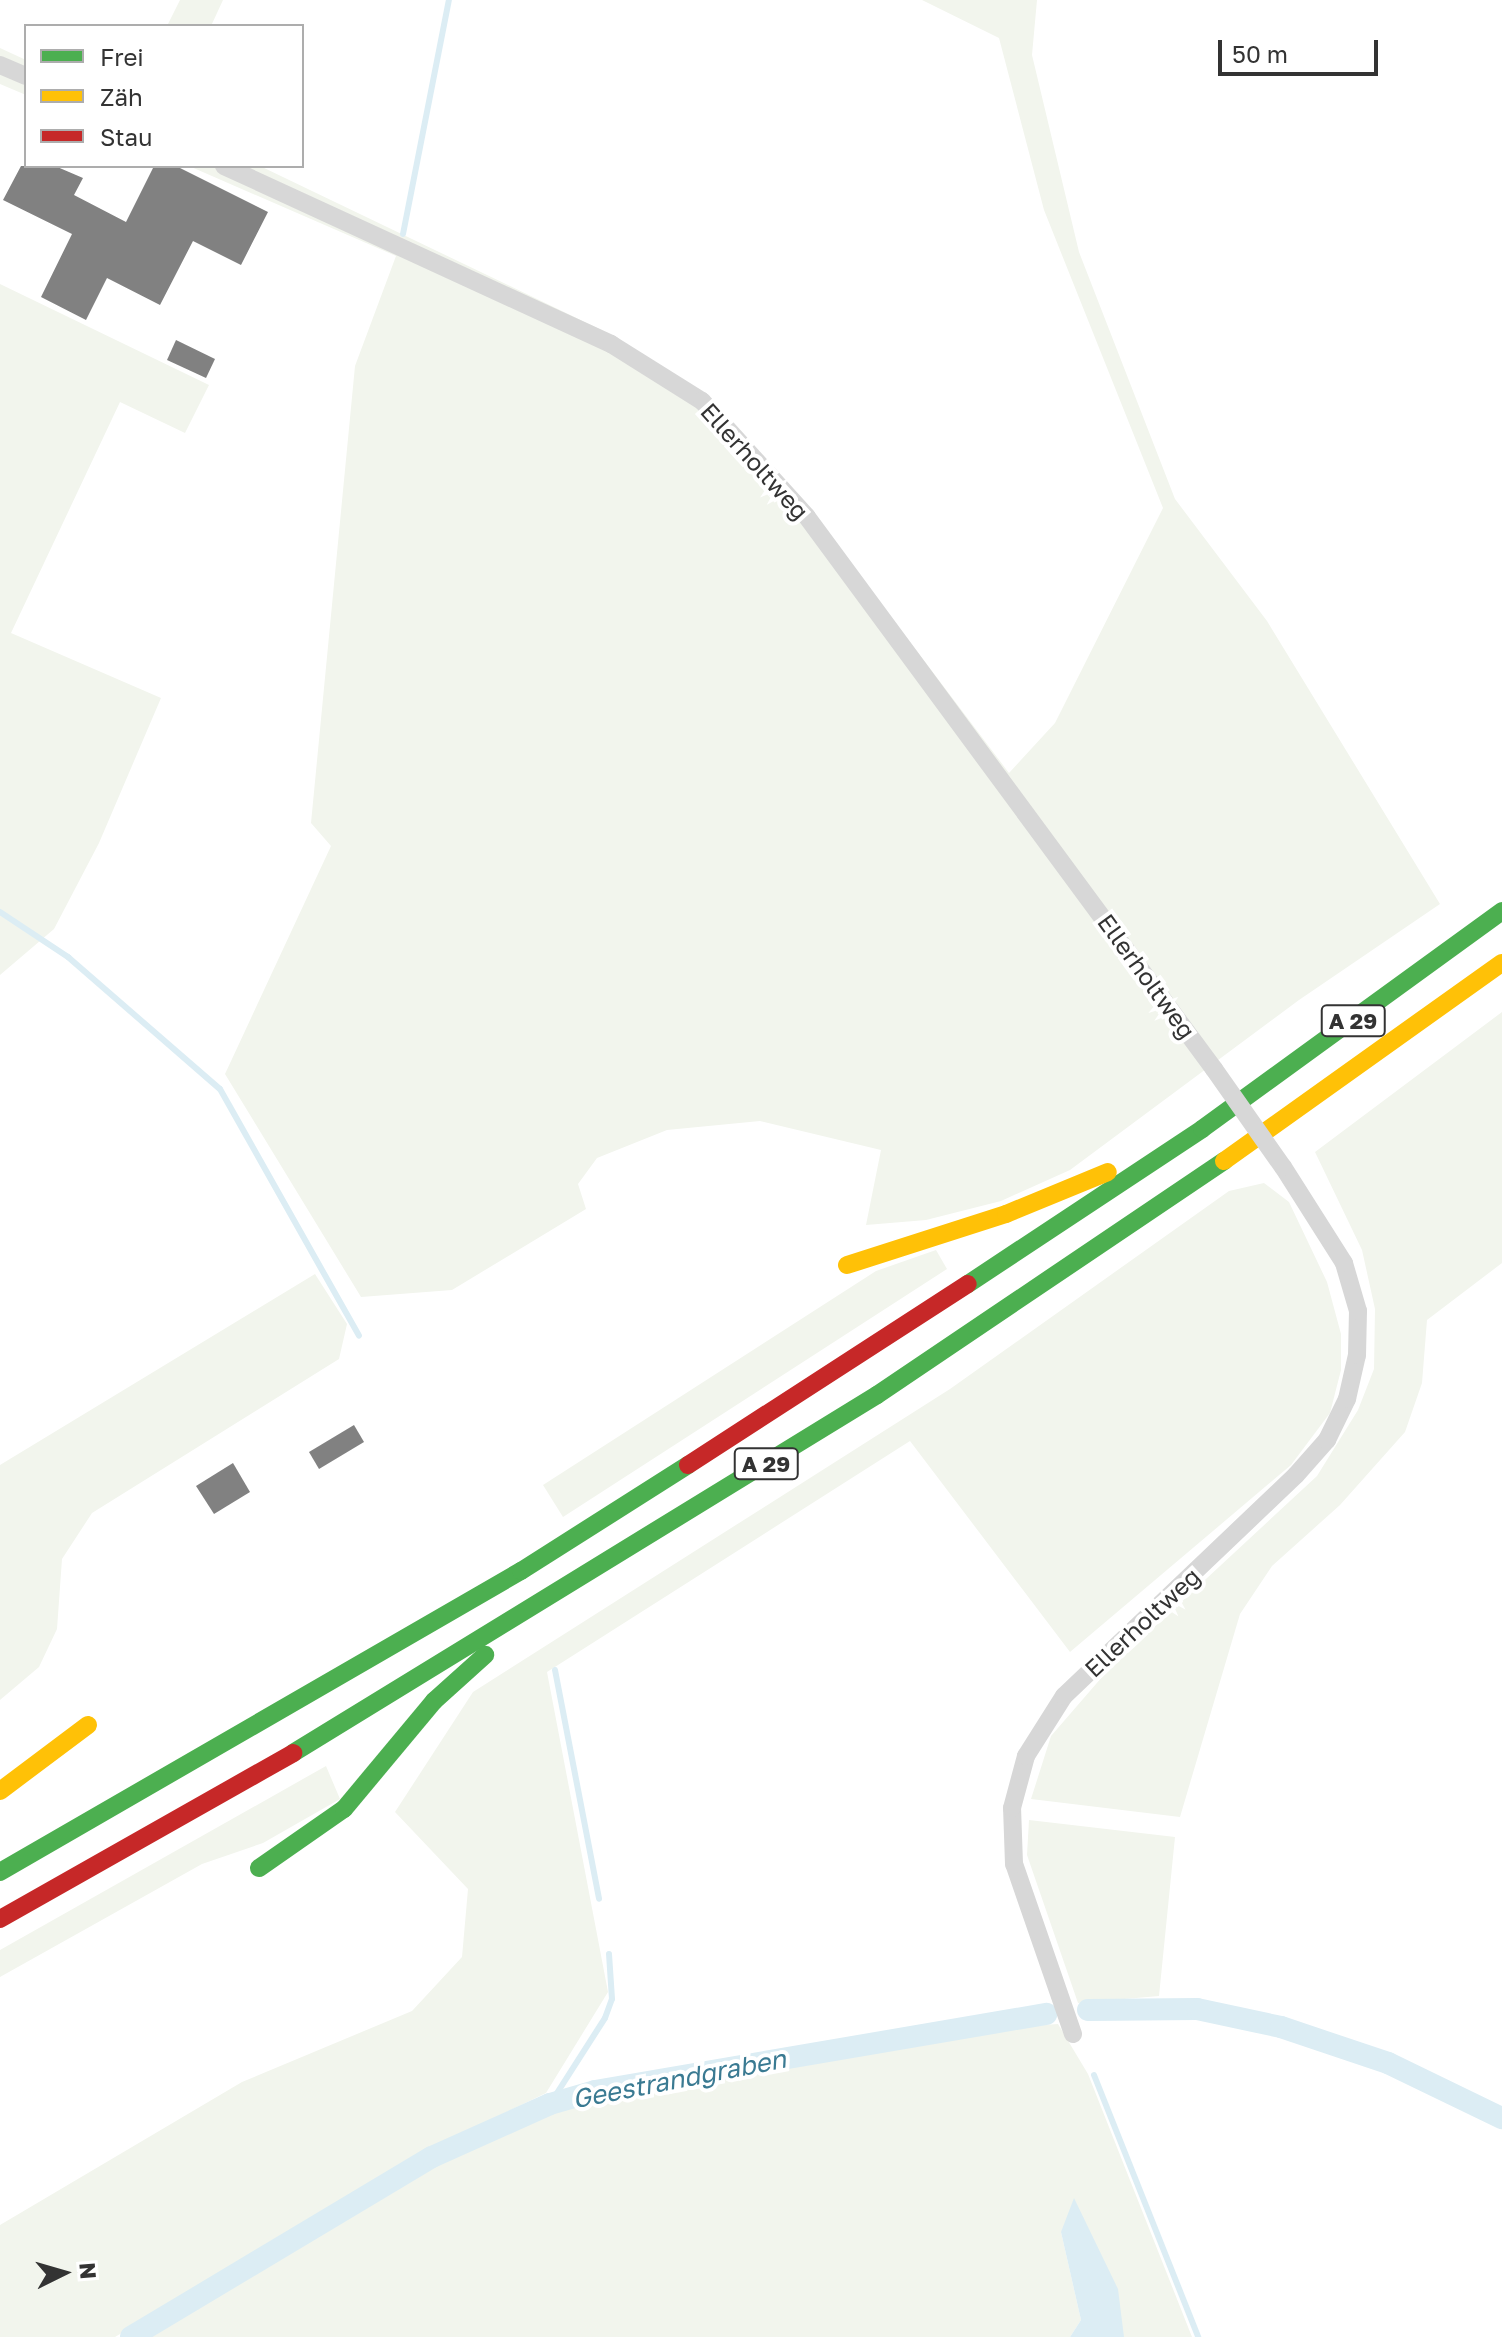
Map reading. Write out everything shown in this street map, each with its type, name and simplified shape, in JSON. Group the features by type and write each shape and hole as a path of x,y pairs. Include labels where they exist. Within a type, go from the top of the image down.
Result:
{"highway":[{"name":"A 29","path":"0,1872 521,1571 852,1361 1202,1129 1502,911"},
{"name":"A 29","path":"0,1919 272,1766 540,1606 890,1386 1225,1161 1502,963"},
{"path":"847,1265 1067,1191 1202,1129"},
{"path":"259,1868 344,1809 434,1701 540,1606"},
{"path":"0,1791 88,1725"}],"street":[{"path":"0,65 24,75"},
{"name":"Ellerholtweg","path":"228,168 611,344 702,401 807,517 1214,1069 1283,1167 1344,1263 1358,1311 1357,1355 1347,1399 1327,1440 1296,1475 1064,1696 1026,1756 1012,1808 1014,1864 1073,2034"}],"shaded area":[{"path":"180,0 223,0 212,24 168,24"},
{"path":"922,0 1037,0 1032,55 1079,252 1175,499 1267,621 1440,904 1299,1000 1070,1170 1001,1201 926,1220 866,1225 881,1150 760,1121 667,1130 597,1158 578,1184 586,1209 452,1290 361,1297 225,1074 331,846 311,823 355,366 396,256 194,168 264,168 616,337 706,397 879,601 1009,773 1055,723 1163,508 1044,210 999,38"},
{"path":"0,48 24,59 24,94 0,84"},
{"path":"0,284 209,385 185,433 120,402 11,633 161,698 99,843 54,929 0,975"},
{"path":"1502,1012 1502,1263 1427,1320 1422,1383 1405,1432 1340,1505 1272,1566 1240,1614 1180,1817 1031,1799 1051,1736 1109,1669 1317,1476 1358,1410 1374,1369 1375,1309 1362,1250 1315,1152"},
{"path":"1264,1183 1289,1202 1327,1282 1341,1334 1341,1370 1330,1413 1291,1465 1070,1652 910,1441 547,1672 608,1992 546,2093 434,2147 115,2337 0,2337 0,2225 242,2082 412,2011 462,1957 468,1889 395,1812 473,1692 950,1389 1229,1191"},
{"path":"936,1250 947,1269 563,1517 543,1485 876,1271"},
{"path":"315,1274 347,1324 339,1359 92,1513 62,1559 57,1629 39,1667 0,1700 0,1465"},
{"path":"326,1766 340,1799 263,1843 202,1864 0,1977 0,1950"},
{"path":"1029,1820 1175,1837 1159,1996 1078,2003 1027,1855"},
{"path":"1058,2024 1088,2074 1192,2337 1124,2337 1061,2232 1081,2320 1070,2337 148,2337 432,2166 548,2111 597,2095 1003,2028"},
{"path":"1074,2198 1118,2289 1124,2337 1070,2337 1081,2320 1061,2232"}],"building":[{"path":"21,166 60,168 83,178 74,195 126,222 153,168 180,168 268,212 241,265 193,241 160,305 107,278 86,320 41,297 72,234 3,200"},
{"path":"176,340 215,359 206,378 167,360"},
{"path":"354,1425 364,1442 319,1469 309,1452"},
{"path":"233,1463 250,1492 214,1514 196,1486"}],"waterway":[{"path":"403,234 449,0"},
{"path":"0,912 68,957 220,1089 359,1336"},
{"path":"555,1670 599,1899"},
{"path":"550,2104 605,2018 612,1999 609,1954"},
{"name":"Geestrandgraben","path":"1088,2010 1197,2009 1281,2027 1388,2063 1502,2118"},
{"name":"Geestrandgraben","path":"131,2337 432,2157 550,2104 595,2091 1046,2014"},
{"path":"1094,2075 1198,2337"}],"traffic: fast":[{"path":"968,1284 1202,1129 1502,911"},
{"path":"293,1753 877,1395 1224,1161"},
{"path":"0,1872 521,1571 688,1465"},
{"path":"259,1868 344,1809 434,1701 485,1655"}],"traffic: slow":[{"path":"1224,1161 1502,963"},
{"path":"847,1265 1006,1214 1108,1172"},
{"path":"0,1791 88,1725"}],"traffic: jam":[{"path":"688,1465 968,1284"},
{"path":"0,1919 293,1753"}]}
